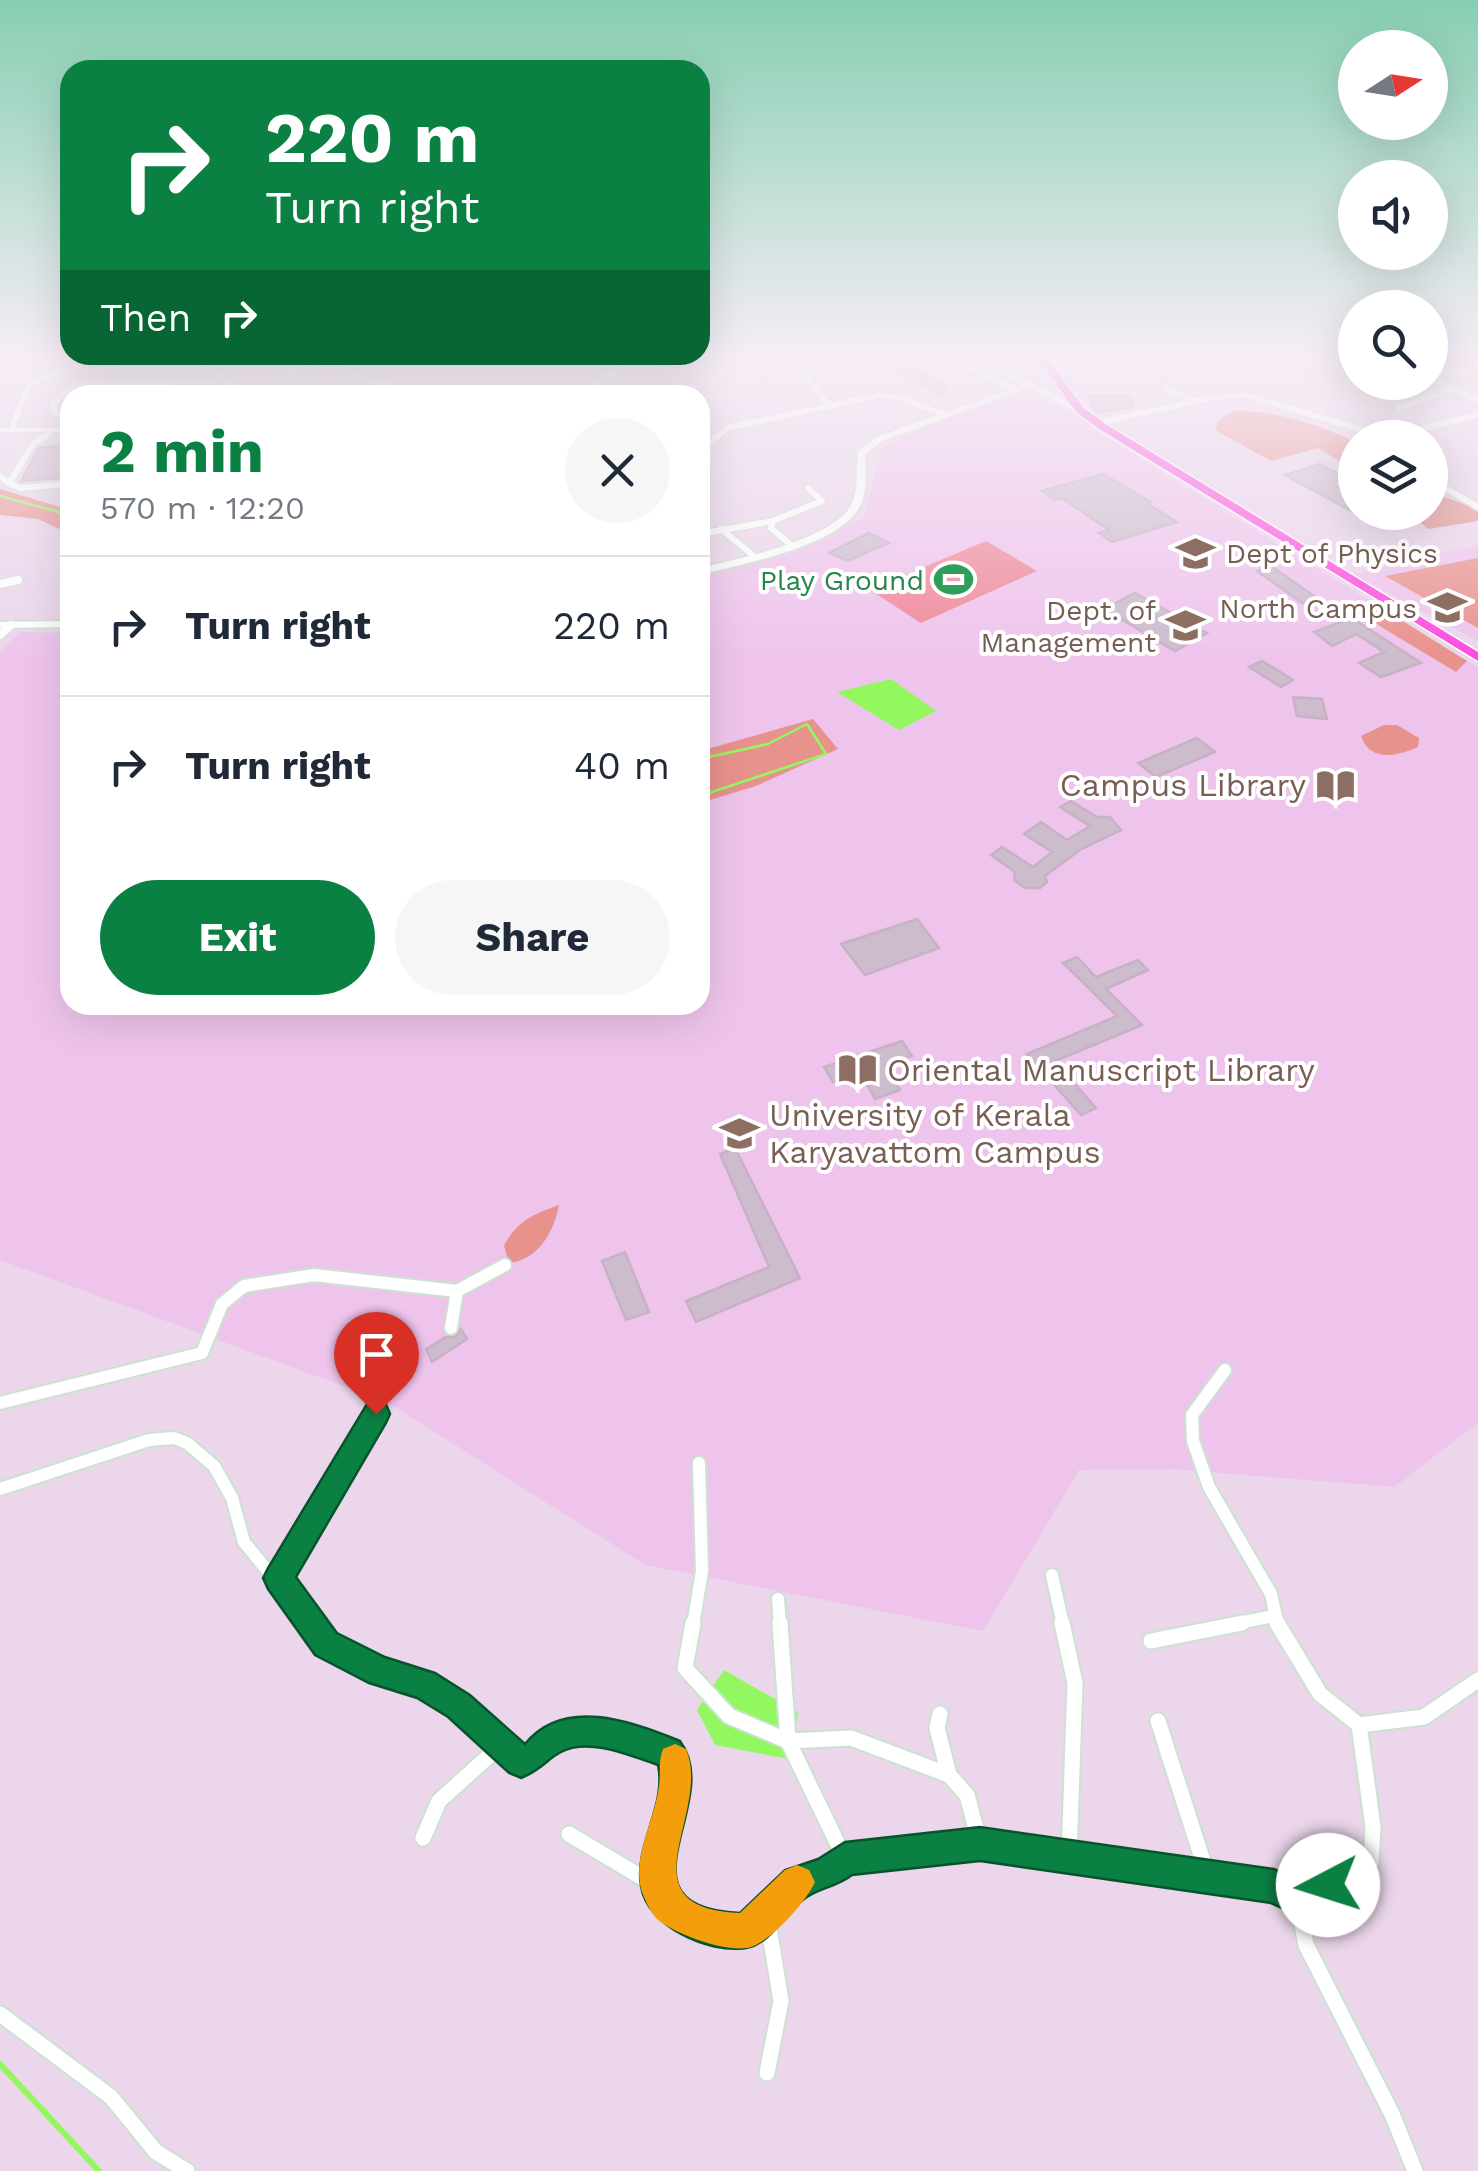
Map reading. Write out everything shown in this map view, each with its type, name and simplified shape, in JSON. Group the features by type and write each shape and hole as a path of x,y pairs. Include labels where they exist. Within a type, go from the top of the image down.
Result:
{"main road":[{"path":"710,568 790,545 837,526 851,513 861,485 861,455"},
{"path":"1151,455 1478,656"},
{"path":"6,625 60,624"}],"street":[{"path":"9,483 26,455"},
{"path":"0,476 20,488 60,485"},
{"path":"710,532 773,521 822,501 808,488"},
{"path":"1448,490 1478,507"},
{"path":"773,521 771,528 790,545"},
{"path":"722,529 754,556"},
{"path":"0,584 18,580"},
{"path":"0,635 6,625"},
{"path":"0,1402 194,1357 202,1353 231,1294 254,1283 314,1275 458,1291 505,1265"},
{"path":"451,1328 458,1291"},
{"path":"1226,1370 1192,1415 1193,1442 1228,1526 1271,1594 1274,1616 1294,1659 1320,1694 1359,1725 1417,1720 1434,1712 1460,1685 1478,1680"},
{"path":"278,1578 376,1414"},
{"path":"0,1489 127,1446 174,1438 188,1443 214,1466 232,1498 244,1542 278,1578 326,1644 380,1672 424,1684 459,1706 521,1762 528,1761 558,1734 606,1732 668,1752 676,1762 676,1785 658,1861 658,1887"},
{"path":"699,1464 702,1571 685,1668 729,1716 788,1740 851,1738 949,1774"},
{"path":"1052,1576 1075,1684 1069,1858"},
{"path":"778,1600 788,1740 845,1859"},
{"path":"1151,1642 1274,1616"},
{"path":"940,1714 937,1728 949,1774 967,1796 980,1844"},
{"path":"1158,1721 1208,1878"},
{"path":"569,1834 658,1887 669,1906 718,1930 746,1931 767,1916 797,1882 827,1874 845,1859 980,1844 1274,1886 1297,1898 1360,1873 1371,1862 1373,1827 1359,1725"},
{"path":"422,1838 439,1802 502,1746"},
{"path":"1297,1898 1299,1926 1306,1945 1392,2114 1414,2171"},
{"path":"767,1916 781,2001 767,2073"},
{"path":"0,2014 111,2098 156,2152 187,2171"}],"shaded area":[{"name":"University of Kerala Karyavattom Campus","path":"880,455 1135,455 1478,668 1478,1423 1394,1487 1172,1469 1079,1470 983,1631 645,1565 387,1402 0,1260 0,653 20,632 60,633 60,1015 710,1015 710,574 798,550 863,518"},
{"path":"1261,455 1292,455 1271,461"},
{"path":"0,489 60,507 60,529 38,519 0,515"},
{"path":"1448,498 1478,509 1478,521 1448,526"},
{"name":"Play Ground","path":"986,541 1037,571 921,623 870,590"},
{"name":"North Campus","path":"1478,545 1478,641 1353,574"},
{"path":"1478,558 1478,628 1385,576"},
{"path":"1377,605 1467,661 1456,672 1358,613"},
{"path":"891,679 936,711 899,730 837,692"},
{"path":"813,719 838,749 756,786 710,800 710,748"},
{"path":"1384,725 1397,725 1419,738 1418,747 1394,755 1371,750 1361,736"},
{"path":"559,1205 543,1243 528,1256 509,1263 504,1246 514,1230 534,1215"},
{"path":"724,1670 798,1712 789,1759 715,1745 697,1710"}],"building":[{"path":"35,455 60,455 60,478 21,481"},
{"path":"1320,464 1338,474 1338,481 1332,483 1338,486 1338,504 1285,475"},
{"path":"1103,474 1177,522 1112,542 1099,533 1109,530 1062,498 1055,500 1042,491"},
{"path":"869,533 889,543 848,561 829,553"},
{"path":"1271,566 1317,598 1302,603 1257,571"},
{"path":"1135,593 1207,633 1175,651 1104,609"},
{"path":"1352,618 1421,663 1381,677 1359,663 1384,652 1356,634 1332,646 1314,632"},
{"path":"1262,661 1293,680 1281,687 1249,667"},
{"path":"1293,697 1322,699 1327,719 1297,716"},
{"path":"1197,738 1215,752 1156,777 1138,763"},
{"path":"1071,801 1097,817 1110,817 1121,830 1080,850 1045,876 1047,882 1040,888 1025,888 1014,880 1015,872 991,855 1002,847 1033,867 1052,852 1024,834 1041,822 1067,840 1090,826 1060,807"},
{"path":"917,919 939,948 865,975 841,944"},
{"path":"1077,957 1096,977 1138,960 1148,970 1106,989 1142,1025 1055,1061 1096,1108 1081,1115 1027,1054 1117,1016 1063,963"},
{"name":"Oriental Manuscript Library","path":"902,1041 912,1056 885,1065 900,1090 875,1099 861,1074 833,1082 824,1067"},
{"path":"735,1148 800,1278 696,1322 686,1301 769,1267 720,1154"},
{"path":"625,1252 649,1312 626,1320 602,1261"},
{"path":"461,1329 467,1339 432,1362 426,1349 446,1337 455,1337"}],"waterway":[{"path":"0,496 60,512"},
{"path":"710,757 768,744 807,724 826,754 710,793"},
{"path":"0,2064 99,2171"}],"slow traffic":[{"path":"675,1760 676,1785 658,1861 658,1887 669,1906 718,1930 746,1931 767,1916 797,1882"}],"place":[{"name":"Dept of Physics","path":"1196,553"},
{"name":"Play Ground","path":"954,580"},
{"name":"North Campus","path":"1447,608"},
{"name":"Dept. of Management","path":"1186,626"},
{"name":"Campus Library","path":"1336,785"},
{"name":"Oriental Manuscript Library","path":"857,1070"},
{"name":"University of Kerala Karyavattom Campus","path":"739,1133"}],"route":[{"path":"376,1414 278,1578 326,1644 380,1672 424,1684 459,1706 521,1762 536,1756 558,1734 606,1732 668,1752 676,1762 676,1785 658,1861 658,1887 669,1906 686,1916 718,1930 746,1931 767,1916 797,1882 827,1874 845,1859 980,1844 1274,1886 1297,1898 1328,1885"}]}
